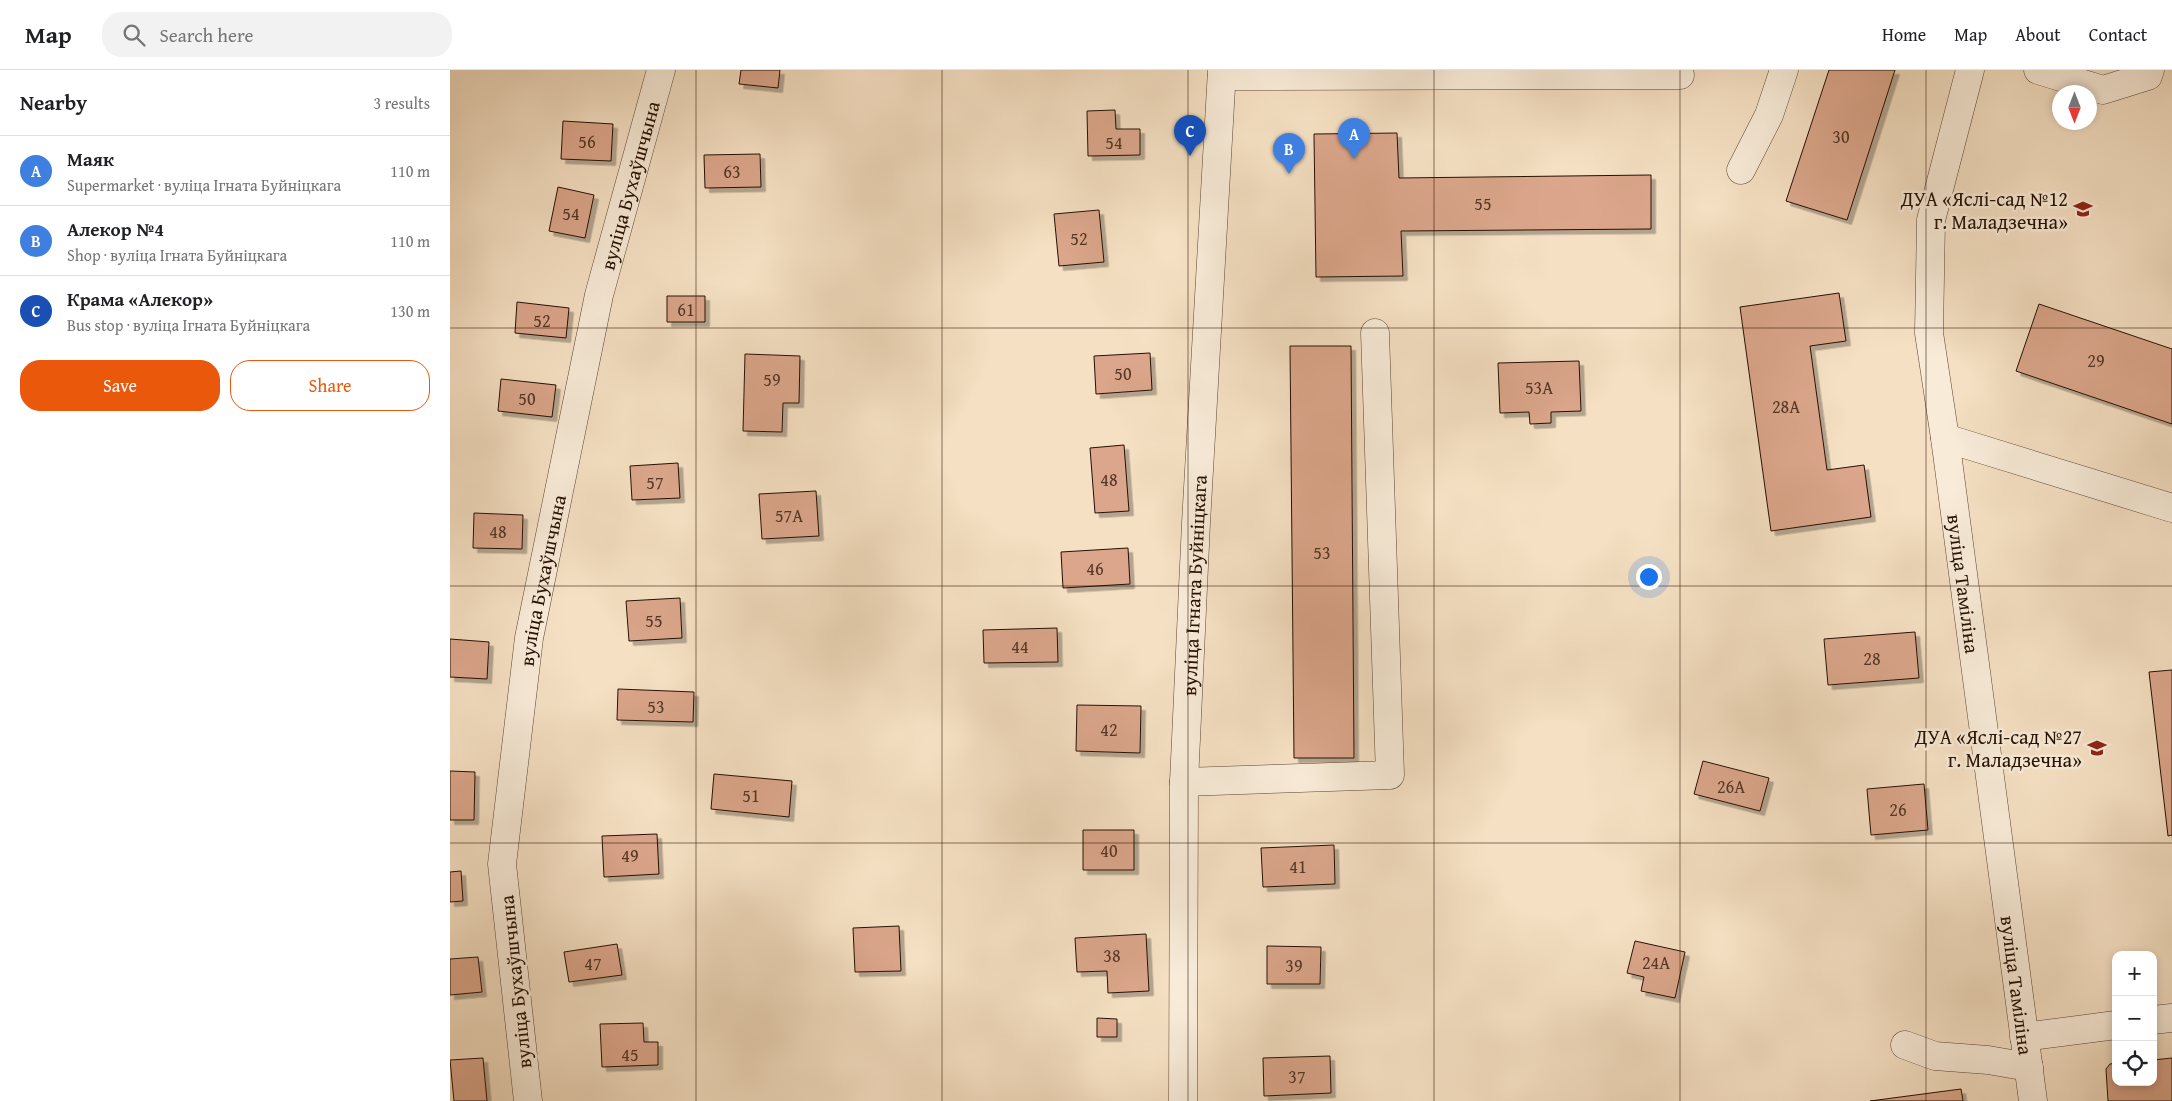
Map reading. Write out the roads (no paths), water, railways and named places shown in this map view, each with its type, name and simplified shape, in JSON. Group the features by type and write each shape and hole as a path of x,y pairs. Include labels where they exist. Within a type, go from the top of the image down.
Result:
{"street":[{"name":"вуліца Бухаўшчына","path":"528,1101 502,864 529,638 599,295 661,70"},
{"path":"1742,170 1769,115 1784,70"},
{"name":"вуліца Таміліна","path":"1970,70 1931,220 1929,333 1946,438 2033,1101"},
{"path":"2038,70 2103,90 2148,76 2150,70"},
{"path":"1222,73 1680,75"},
{"name":"вуліца Ігната Буйніцкага","path":"1183,1101 1184,782 1196,523 1222,73"},
{"path":"1184,782 1390,775 1375,333"},
{"path":"1946,438 2172,508"},
{"path":"2157,1020 2172,1018"},
{"path":"2024,1037 2112,1026"},
{"path":"1906,1045 1935,1056 1988,1060 2028,1067"}],"place":[{"name":"Крама «Алекор»","path":"1190,156"},
{"name":"Маяк","path":"1354,159"},
{"name":"Алекор №4","path":"1289,174"},
{"name":"ДУА «Яслі-сад №12 г. Маладзечна»","path":"2083,209"},
{"name":"ДУА «Яслі-сад №27 г. Маладзечна»","path":"2097,748"}]}
